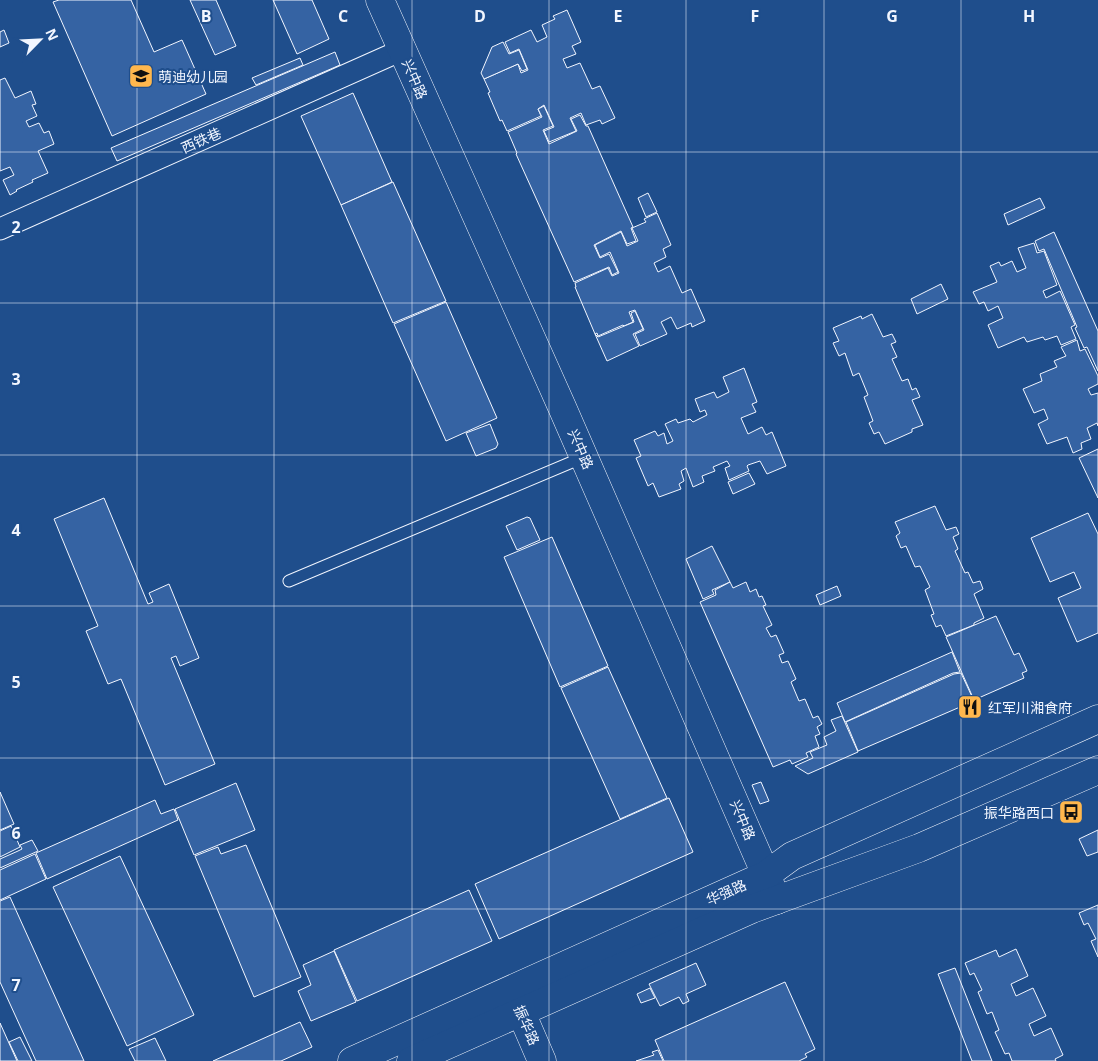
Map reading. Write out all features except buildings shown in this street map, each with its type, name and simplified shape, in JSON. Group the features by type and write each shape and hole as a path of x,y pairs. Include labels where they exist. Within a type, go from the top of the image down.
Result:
{"main road":[{"name":"兴中路","path":"380,0 584,457 777,900"},
{"name":"华强路","path":"411,1061 516,1001 766,875 792,856 1098,719"},
{"name":"华强路","path":"352,1061 516,1001 752,909 919,848 1098,770"},
{"name":"振华路","path":"516,1001 542,1061"}],"street":[{"name":"西铁巷","path":"0,229 402,50"}],"lane":[{"path":"289,581 584,457"}],"place":[{"name":"萌迪幼儿园","path":"141,76"},
{"name":"红军川湘食府","path":"970,707"},
{"name":"振华路西口","path":"1071,812"}]}
